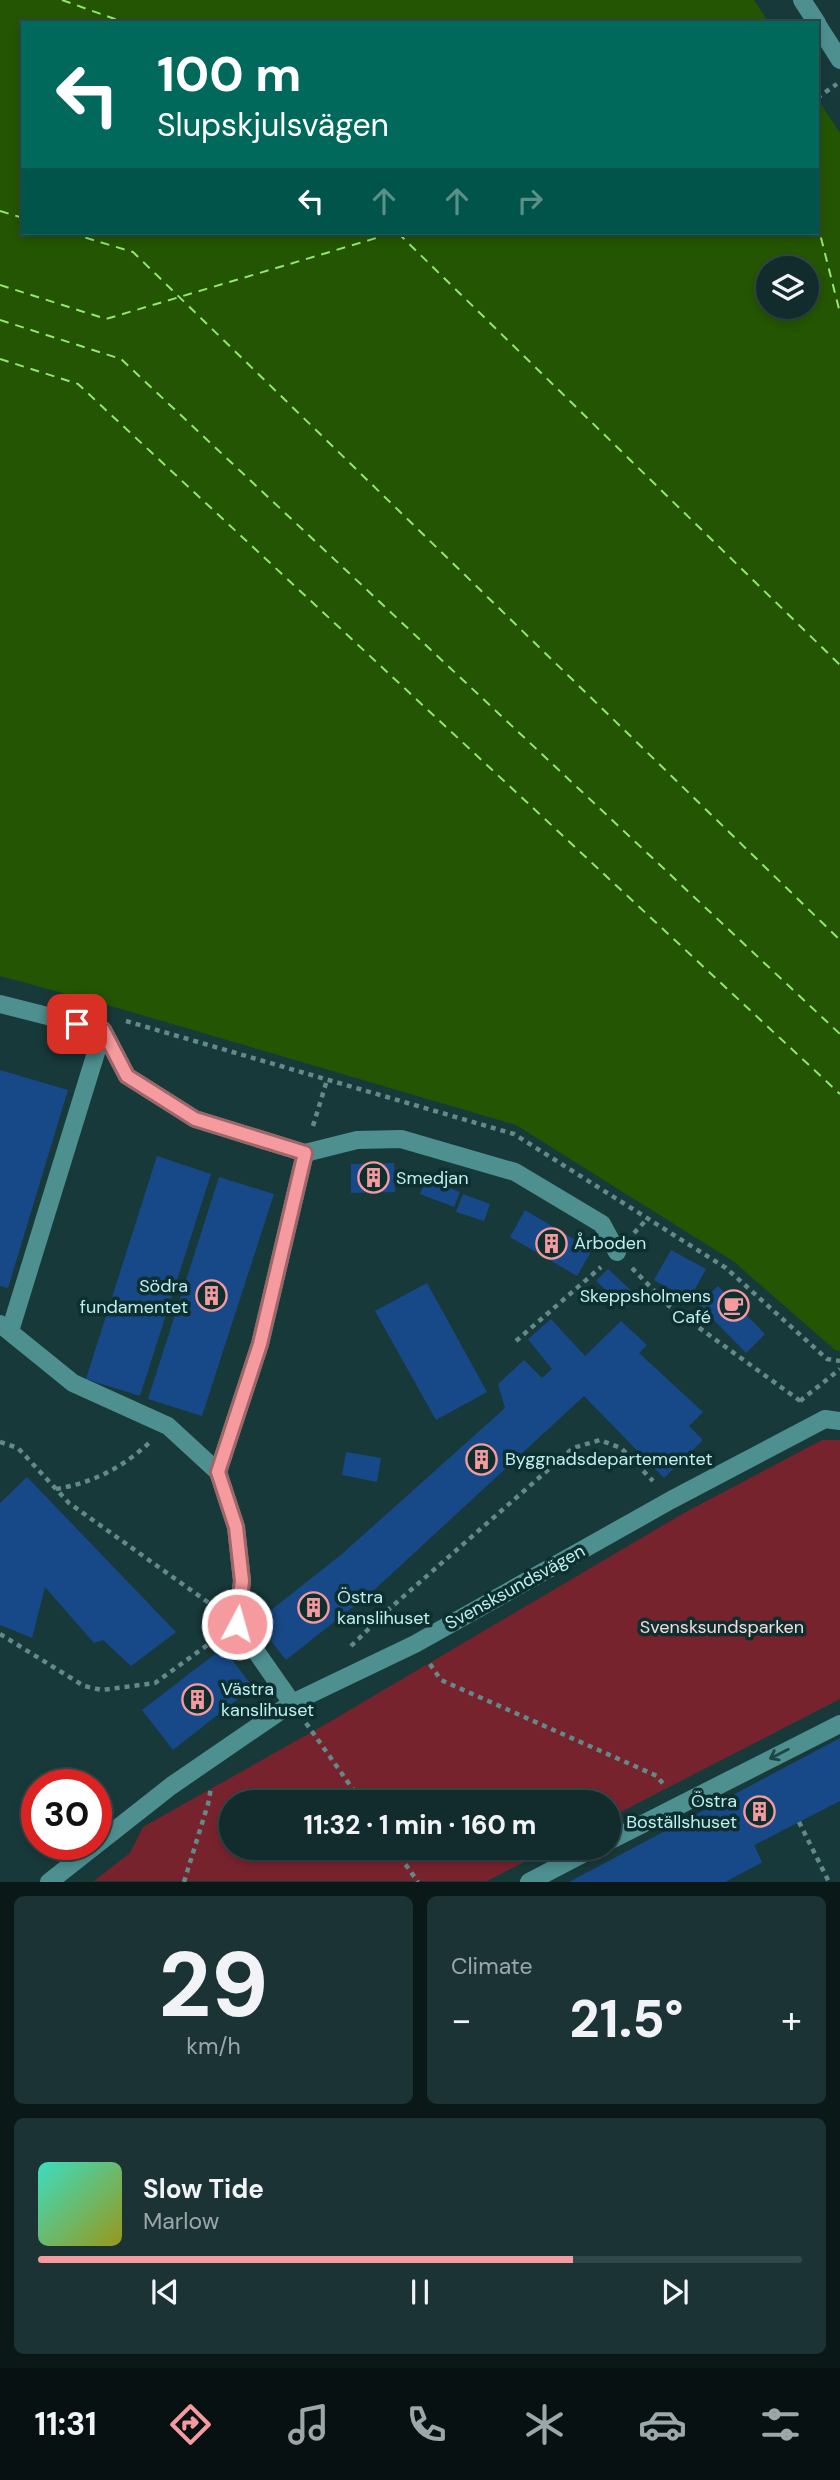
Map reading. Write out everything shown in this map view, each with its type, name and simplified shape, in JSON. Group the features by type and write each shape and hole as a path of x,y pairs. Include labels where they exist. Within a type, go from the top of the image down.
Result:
{"street":[{"path":"802,0 816,21"},
{"path":"819,26 840,60"},
{"path":"0,1004 103,1030 127,1076 195,1119 305,1153 357,1140 401,1139 514,1172 602,1224 617,1252"},
{"path":"103,1030 5,1328 73,1383 168,1426 218,1472 236,1527 242,1581 237,1624 292,1703"},
{"path":"218,1472 260,1344 305,1153"},
{"name":"Svensksundsvägen","path":"49,1881 171,1786 292,1703 415,1644 671,1500 832,1420"},
{"path":"621,1835 840,1724"},
{"path":"529,1881 570,1860"}],"path":[{"path":"819,97 840,82"},
{"path":"305,1153 327,1080"},
{"path":"617,1252 669,1306 800,1401 832,1420"},
{"path":"516,1341 599,1268"},
{"path":"800,1401 840,1369"},
{"path":"56,1489 73,1486 110,1472 141,1451 168,1426"},
{"path":"349,1647 573,1448 600,1440 621,1448 671,1500"},
{"path":"0,1442 18,1448 69,1503 237,1624 155,1683 102,1690 84,1686 0,1634"},
{"path":"415,1644 441,1680 657,1776 679,1805"},
{"path":"292,1703 354,1790"},
{"path":"184,1881 208,1804 215,1756"},
{"path":"799,1822 829,1881"},
{"path":"403,1860 418,1881"}],"green space":[{"name":"Svensksundsparken","path":"822,1440 840,1440 840,1699 621,1812 621,1790 219,1790 219,1860 528,1860 487,1881 94,1881 130,1853 143,1827 326,1724 684,1513"}],"shaded area":[{"path":"0,0 754,0 768,21 21,21 21,235 819,235 819,101 840,133 840,1351 835,1350 733,1261 516,1125 0,976"}],"building":[{"path":"0,1070 68,1090 8,1288 0,1286"},
{"path":"157,1156 211,1174 140,1396 86,1379"},
{"name":"Smedjan","path":"394,1163 395,1192 351,1193 351,1164"},
{"name":"Södra fundamentet","path":"219,1177 274,1194 202,1416 148,1399"},
{"path":"426,1179 460,1192 454,1207 420,1194"},
{"path":"463,1194 490,1204 484,1221 456,1212"},
{"name":"Årboden","path":"525,1210 592,1250 577,1276 510,1237"},
{"path":"671,1250 706,1269 689,1300 654,1280"},
{"path":"608,1269 637,1296 626,1308 596,1281"},
{"path":"427,1283 487,1392 436,1420 375,1311"},
{"path":"718,1286 765,1334 746,1353 699,1305"},
{"name":"Byggnadsdepartementet","path":"551,1319 585,1356 621,1321 647,1345 639,1353 703,1412 689,1426 703,1440 664,1478 584,1396 372,1592 286,1660 256,1622 342,1554 505,1408 498,1384 524,1360 542,1378 552,1369 528,1339"},
{"path":"346,1452 381,1458 377,1482 342,1475"},
{"path":"27,1477 176,1632 131,1666 103,1640 94,1643 45,1587 32,1638 0,1625 0,1503"},
{"name":"Västra kanslihuset","path":"223,1648 253,1687 173,1750 142,1710"},
{"name":"Östra Boställshuset","path":"840,1738 840,1801 754,1845 761,1863 725,1882 569,1882 610,1860 621,1860 621,1854"}],"ferry route":[{"path":"62,0 120,21"},
{"path":"0,211 21,217"},
{"path":"819,230 840,313"},
{"path":"77,235 133,252 840,940"},
{"path":"0,285 106,319 386,235"},
{"path":"400,235 840,665"},
{"path":"0,320 121,359 840,1034"},
{"path":"0,359 78,384 840,1094"}],"place":[{"name":"Smedjan","path":"373,1178"},
{"name":"Årboden","path":"551,1243"},
{"name":"Södra fundamentet","path":"211,1296"},
{"name":"Skeppsholmens Café","path":"734,1306"},
{"name":"Byggnadsdepartementet","path":"482,1459"},
{"name":"Östra kanslihuset","path":"314,1607"},
{"name":"Västra kanslihuset","path":"198,1699"},
{"name":"Östra Boställshuset","path":"760,1811"}],"route":[{"path":"77,1024 103,1030 127,1076 195,1119 305,1153 260,1344 218,1472 236,1527 242,1581 237,1624"}]}
